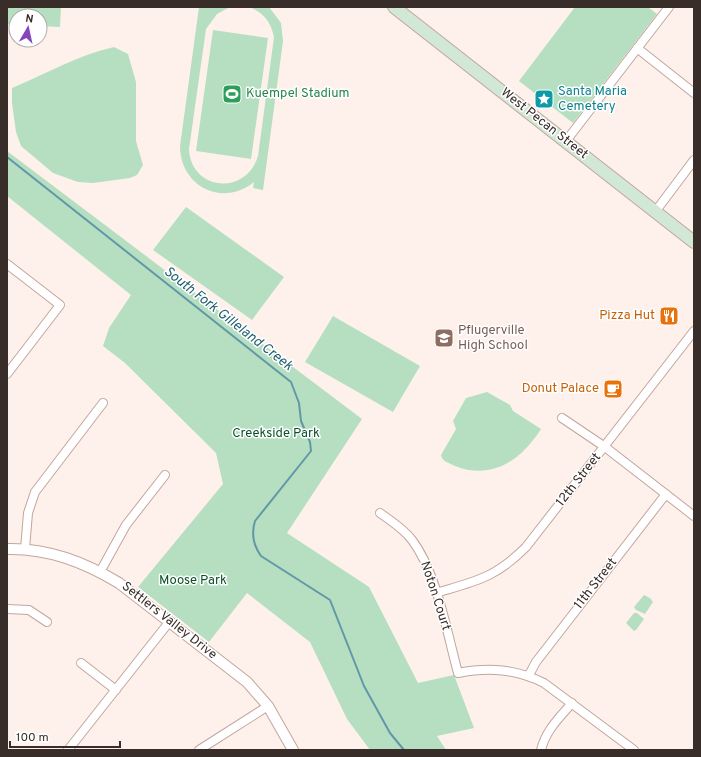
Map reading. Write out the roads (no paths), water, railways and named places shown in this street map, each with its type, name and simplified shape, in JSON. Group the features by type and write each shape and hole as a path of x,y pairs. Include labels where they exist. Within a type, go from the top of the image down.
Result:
{"main road":[{"name":"West Pecan Street","path":"394,7 694,242"}],"street":[{"path":"566,141 669,7"},
{"path":"637,48 694,93"},
{"path":"655,212 694,160"},
{"path":"7,264 60,305 7,374"},
{"name":"12th Street","path":"436,593 481,580 497,572 512,561 526,547 694,331"},
{"path":"25,549 28,513 35,492 103,403"},
{"path":"562,418 605,447 694,516"},
{"path":"100,572 126,525 166,475"},
{"name":"11th Street","path":"529,675 536,662 666,494"},
{"name":"Noton Court","path":"380,513 398,526 412,540 425,561 436,593 458,673 494,669 529,675"},
{"name":"Settlers Valley Drive","path":"7,549 25,549 71,559 100,572 119,583 247,682 268,706 293,750"},
{"path":"7,609 29,610 47,622"},
{"path":"68,750 170,621"},
{"path":"82,663 116,690"},
{"path":"529,675 544,683 634,750"},
{"path":"541,750 551,726 572,703"},
{"path":"199,750 268,706"}],"waterway":[{"name":"South Fork Gilleland Creek","path":"7,157 291,382 299,403 301,421 310,442 311,451 255,521 253,535 256,548 261,556 330,600 364,686 390,733 404,750"}],"place":[{"name":"Kuempel Stadium","path":"232,94"},
{"name":"Santa Maria Cemetery","path":"544,99"},
{"name":"Pizza Hut","path":"669,316"},
{"name":"Pflugerville High School","path":"444,338"},
{"name":"Donut Palace","path":"613,389"}],"park label":[{"name":"Creekside Park","path":"276,434"},
{"name":"Moose Park","path":"193,581"}]}
